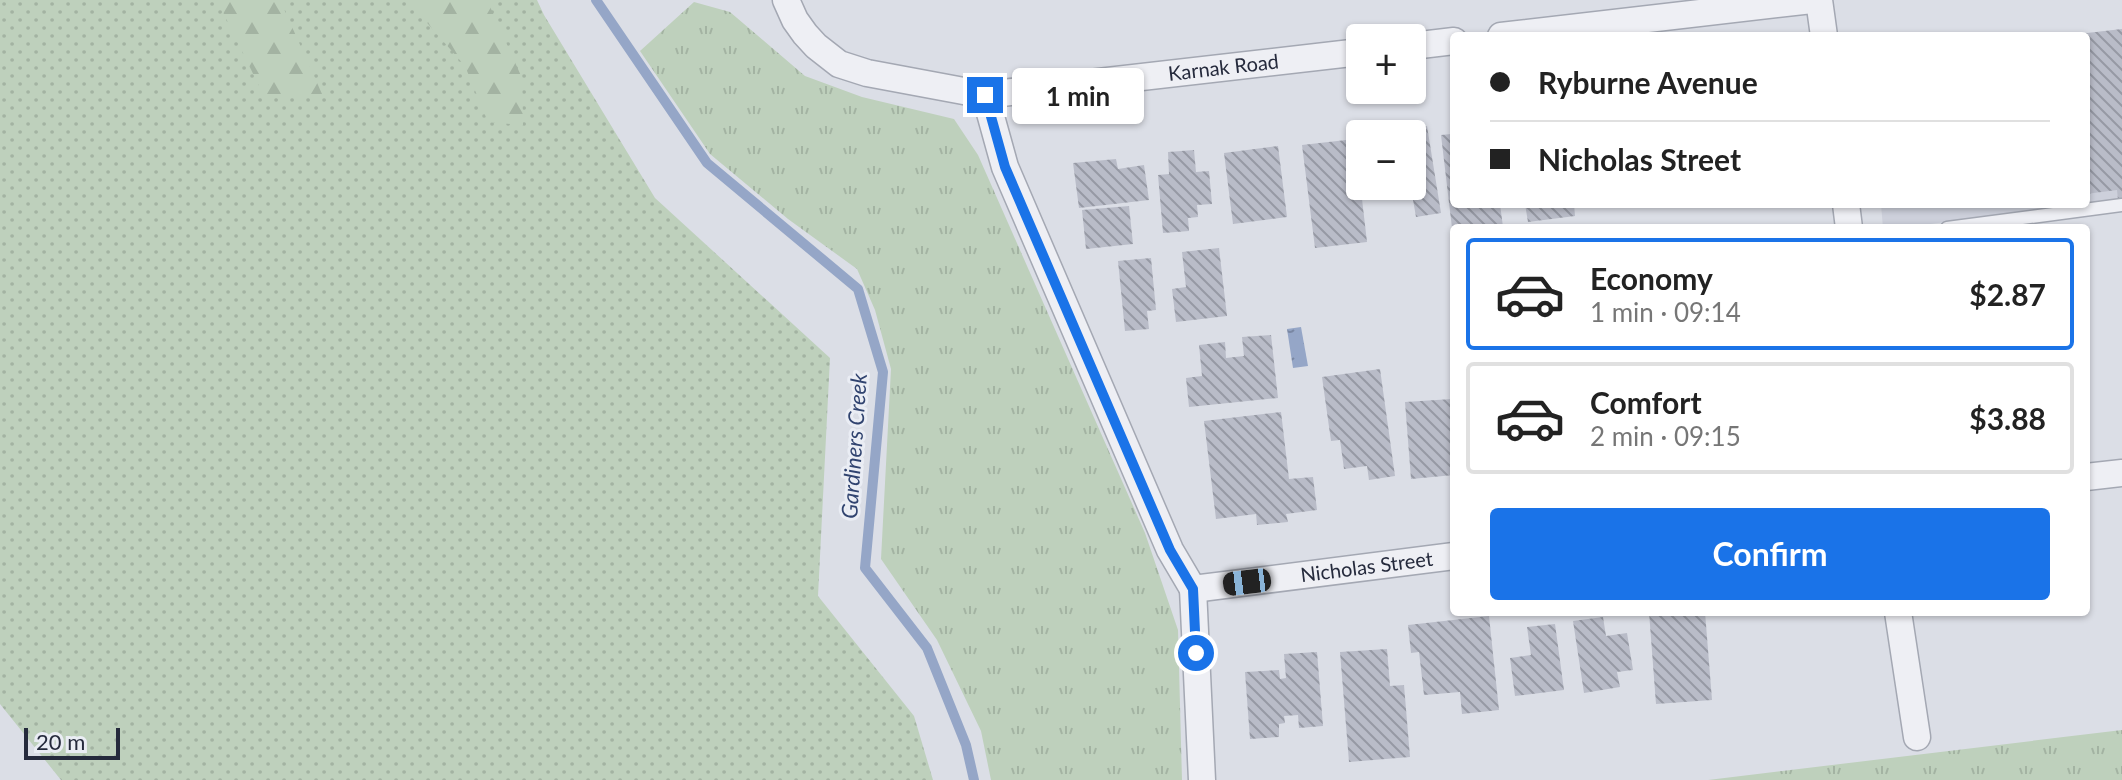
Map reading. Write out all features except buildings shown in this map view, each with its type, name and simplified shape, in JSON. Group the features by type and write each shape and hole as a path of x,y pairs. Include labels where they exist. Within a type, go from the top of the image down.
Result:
{"street":[{"name":"Karnak Road","path":"786,0 805,34 839,64 867,73 985,95 1346,54"},
{"path":"1536,32 1812,0"},
{"path":"1819,0 1823,32"},
{"path":"1426,44 1450,41"},
{"path":"985,95 1005,167 1170,550 1193,589 1202,780"},
{"path":"2090,477 2122,473"},
{"name":"Nicholas Street","path":"1193,589 1450,557"},
{"path":"1899,616 1917,737"}],"lane":[{"path":"1977,224 2122,205"}],"shaded area":[{"path":"2122,29 2122,199 2090,203 2090,33"},
{"path":"1881,208 2053,208 1931,224 1883,224"}],"green space":[{"path":"0,0 537,0 655,198 830,358 818,596 914,716 933,780 61,780 0,704"},
{"path":"217,0 280,0 322,94 265,98"},
{"path":"407,0 487,0 522,78 523,125 488,122 465,66"},
{"path":"694,2 730,12 805,76 862,97 954,119 978,155 1145,533 1178,630 1182,780 991,780 981,731 937,640 881,559 891,369 875,310 857,269 788,219 710,154 640,51"},
{"path":"2122,730 2122,780 1708,780"}],"water":[{"path":"1301,327 1308,366 1293,368 1287,329"}],"waterway":[{"name":"Gardiners Creek","path":"596,0 707,163 858,289 883,372 865,568 927,648 966,745 974,780"}],"route":[{"path":"985,95 1005,167 1170,550 1193,589 1196,653"}]}
